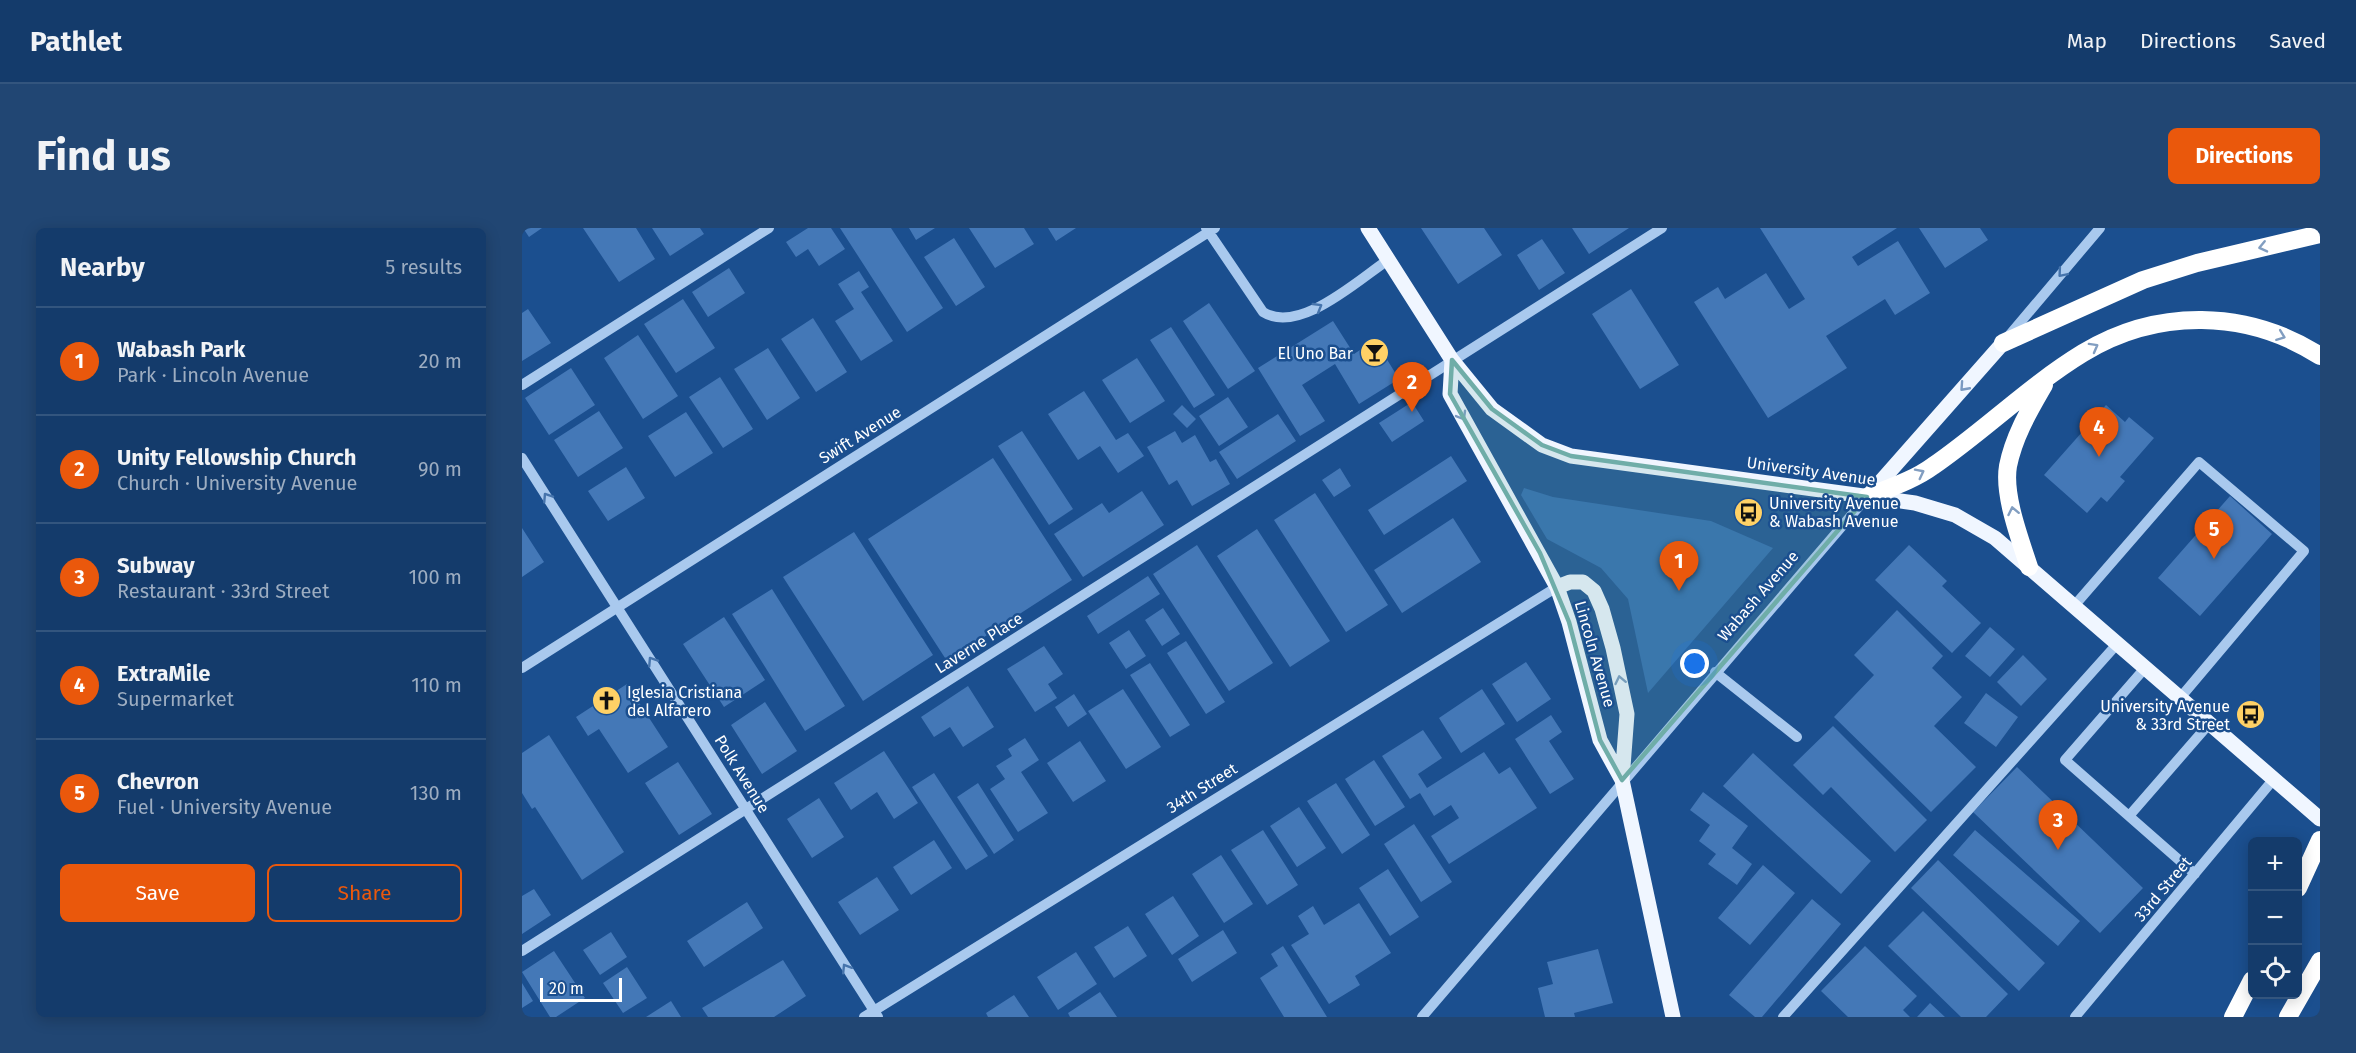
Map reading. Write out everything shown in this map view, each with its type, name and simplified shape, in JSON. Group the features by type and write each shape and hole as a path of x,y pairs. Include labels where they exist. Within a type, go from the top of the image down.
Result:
{"highway":[{"path":"2003,343 2143,280 2197,263 2320,234"},
{"path":"1867,497 1934,466 2083,353 2111,338 2177,319 2218,319 2259,327 2300,343 2320,356"},
{"path":"2029,567 2011,507 2007,468 2018,432 2046,381"},
{"path":"2302,879 2320,840"},
{"path":"2288,1017 2320,961"},
{"path":"2233,1017 2248,989"}],"main road":[{"name":"University Avenue","path":"1368,228 1452,360 1492,409 1542,446 1571,456 1915,503 1955,515 1995,538 2320,819"},
{"name":"Wabash Avenue","path":"1867,497 2003,343"},
{"path":"1452,360 1450,394 1557,587"},
{"name":"Lincoln Avenue","path":"1622,780 1600,740 1569,622 1557,587 1570,582 1583,582 1594,591 1602,609 1627,714 1622,780 1673,1017"}],"street":[{"path":"522,385 769,228"},
{"name":"Laverne Place","path":"522,951 1662,228"},
{"name":"Wabash Avenue","path":"2003,343 2100,228"},
{"path":"1210,229 1263,312 1272,318 1283,318 1315,310 1388,260"},
{"name":"Swift Avenue","path":"522,668 1210,229"},
{"name":"Polk Avenue","path":"522,458 746,808 872,1015"},
{"path":"2074,606 2199,462 2304,551 2180,698"},
{"name":"Wabash Avenue","path":"1422,1017 1622,780 1867,497"},
{"name":"34th Street","path":"872,1015 1557,587"},
{"path":"1783,1017 2118,643"},
{"path":"2145,668 2065,760 2195,874"},
{"path":"1715,672 1797,736"},
{"path":"2129,816 2209,724"},
{"name":"33rd Street","path":"2075,1017 2273,780"}],"highlighted area":[{"path":"1452,360 1492,409 1542,445 1571,456 1867,497 1622,780 1600,740 1569,622 1540,553 1450,394"}],"shaded area":[{"path":"1524,488 1553,497 1711,521 1773,548 1648,693 1628,599 1601,568 1547,539 1521,495"}],"building":[{"path":"523,228 542,228 529,237"},
{"path":"583,228 636,228 655,259 619,282"},
{"path":"652,228 700,228 704,234 670,256"},
{"path":"808,228 831,228 845,249 819,266 808,249 796,257 786,242"},
{"path":"840,228 891,228 943,308 907,332"},
{"path":"909,228 935,228 916,240"},
{"path":"969,228 1024,228 1034,244 995,268"},
{"path":"1048,228 1076,228 1056,241"},
{"path":"1421,228 1484,228 1502,255 1458,284"},
{"path":"1572,228 1629,228 1589,254"},
{"path":"1760,228 1897,228 1852,257 1858,266 1898,241 1930,293 1895,315 1885,299 1826,336 1847,368 1768,418 1694,302 1718,287 1725,299 1766,273 1789,309 1805,299"},
{"path":"1919,228 1980,228 1988,240 1945,268"},
{"path":"954,238 985,287 956,306 924,257"},
{"path":"1542,239 1565,273 1539,290 1517,255"},
{"path":"729,268 745,293 708,317 692,292"},
{"path":"859,271 869,287 861,292 893,341 861,361 835,321 854,309 838,284"},
{"path":"1631,289 1679,365 1640,389 1592,314"},
{"path":"683,299 715,348 676,373 644,324"},
{"path":"1209,303 1255,371 1228,389 1183,321"},
{"path":"528,309 551,343 522,361 522,313"},
{"path":"813,318 847,372 816,392 781,339"},
{"path":"1333,321 1354,354 1375,340 1399,379 1359,404 1335,364 1302,385 1325,421 1300,436 1258,368"},
{"path":"1171,327 1215,395 1194,408 1150,340"},
{"path":"638,335 678,396 643,419 604,358"},
{"path":"768,348 800,398 767,420 734,369"},
{"path":"1137,358 1165,401 1130,423 1102,380"},
{"path":"571,368 595,405 549,435 525,398"},
{"path":"720,377 753,429 723,448 689,397"},
{"path":"1084,391 1116,440 1128,433 1144,456 1118,473 1100,446 1078,460 1048,414"},
{"path":"1228,397 1248,427 1219,446 1199,416"},
{"path":"1412,402 1424,421 1392,442 1379,423"},
{"path":"1182,405 1196,419 1187,428 1173,414"},
{"path":"2106,405 2125,422 2129,417 2154,438 2120,477 2125,481 2107,502 2101,497 2087,513 2044,475"},
{"path":"599,411 623,448 578,477 554,440"},
{"path":"686,412 713,453 675,477 648,436"},
{"path":"1278,414 1296,441 1237,479 1219,452"},
{"path":"1022,431 1073,509 1049,525 998,446"},
{"path":"1175,431 1182,443 1195,435 1210,462 1216,459 1230,484 1192,506 1177,480 1169,485 1147,447"},
{"path":"1451,456 1467,481 1384,535 1368,510"},
{"path":"993,458 1072,580 947,661 868,539"},
{"path":"626,467 645,498 608,521 588,491"},
{"path":"1340,468 1351,486 1334,497 1322,480"},
{"path":"1142,491 1164,525 1083,577 1054,534 1102,503 1109,513"},
{"path":"1315,493 1388,605 1346,632 1274,520"},
{"path":"2230,496 2272,534 2200,616 2158,578"},
{"path":"1453,518 1481,562 1402,613 1374,570"},
{"path":"522,528 544,562 522,577"},
{"path":"1257,529 1330,641 1290,667 1217,556"},
{"path":"854,532 933,655 863,701 783,577"},
{"path":"1197,545 1273,663 1229,691 1153,574"},
{"path":"1909,545 1947,581 1942,586 1981,623 1952,653 1875,580"},
{"path":"1148,576 1160,594 1098,634 1087,616"},
{"path":"772,589 845,706 805,731 732,614"},
{"path":"1163,608 1180,634 1162,646 1145,620"},
{"path":"1897,610 1943,656 1932,668 1962,697 1934,726 1976,767 1931,812 1834,717 1874,675 1854,655"},
{"path":"724,617 765,680 724,707 683,644"},
{"path":"1990,627 2015,649 1990,677 1965,656"},
{"path":"1129,630 1146,656 1126,669 1109,643"},
{"path":"1186,641 1225,702 1206,714 1167,653"},
{"path":"1044,646 1063,674 1048,684 1057,698 1035,712 1007,669"},
{"path":"2023,655 2047,679 2021,706 1997,682"},
{"path":"1526,662 1551,699 1517,722 1492,684"},
{"path":"1150,663 1190,725 1170,737 1130,675"},
{"path":"627,684 668,747 628,773 599,729 588,736 576,717"},
{"path":"968,686 994,727 963,747 950,727 934,737 921,717"},
{"path":"1123,689 1161,747 1126,769 1088,711"},
{"path":"1482,689 1505,724 1461,753 1439,718"},
{"path":"1986,693 2018,717 1996,747 1964,723"},
{"path":"1074,694 1087,714 1068,727 1055,707"},
{"path":"765,702 797,751 762,774 731,725"},
{"path":"1551,715 1562,732 1549,741 1574,779 1550,794 1515,739"},
{"path":"1833,726 1927,820 1895,852 1831,787 1823,795 1793,765"},
{"path":"1423,730 1442,758 1418,774 1427,788 1484,752 1499,774 1510,767 1537,808 1449,864 1431,836 1459,818 1451,805 1434,816 1420,793 1410,799 1382,756"},
{"path":"549,735 624,852 582,880 535,807 532,809 522,793 522,753"},
{"path":"1025,738 1039,760 1021,772 1048,813 1018,832 990,789 1005,779 996,766 1012,756 1008,749"},
{"path":"1080,741 1106,781 1073,802 1047,763"},
{"path":"884,751 918,803 894,819 877,792 851,810 834,783"},
{"path":"1753,753 1871,861 1841,894 1723,786"},
{"path":"1374,760 1405,807 1375,826 1345,779"},
{"path":"678,762 712,814 679,835 645,783"},
{"path":"2017,767 2143,888 2100,933 1973,812"},
{"path":"934,773 988,856 966,870 912,787"},
{"path":"978,783 1014,840 994,854 957,797"},
{"path":"1336,783 1370,835 1342,854 1307,801"},
{"path":"1703,792 1748,826 1732,848 1752,864 1737,885 1708,864 1716,854 1699,841 1710,825 1690,810"},
{"path":"819,798 844,837 812,858 787,819"},
{"path":"1299,807 1326,848 1297,867 1270,826"},
{"path":"1414,824 1452,882 1421,902 1384,844"},
{"path":"1263,830 1298,885 1267,905 1231,850"},
{"path":"1975,830 2080,921 2058,946 1953,855"},
{"path":"934,840 952,868 911,895 893,867"},
{"path":"1221,855 1253,904 1224,923 1192,874"},
{"path":"1938,860 2045,963 2019,991 1911,888"},
{"path":"1763,865 1795,893 1750,945 1718,918"},
{"path":"1388,869 1419,917 1390,936 1359,888"},
{"path":"877,877 899,910 860,935 838,902"},
{"path":"534,889 551,915 522,934 522,896"},
{"path":"1173,896 1199,936 1172,955 1145,914"},
{"path":"1812,899 1841,924 1762,1017 1755,1017 1729,995"},
{"path":"747,902 763,928 704,967 687,941"},
{"path":"1359,903 1391,953 1355,976 1360,985 1329,1004 1291,945 1309,934 1298,916 1313,906 1324,925"},
{"path":"1923,911 2008,994 1986,1017 1961,1017 1888,946"},
{"path":"1128,926 1147,956 1114,978 1094,947"},
{"path":"1223,930 1237,953 1192,982 1178,959"},
{"path":"611,932 627,957 600,975 583,950"},
{"path":"1283,946 1327,1017 1284,1017 1260,978 1278,966 1271,954"},
{"path":"1865,946 1917,996 1903,1010 1910,1017 1848,1017 1821,991"},
{"path":"1598,949 1613,1003 1574,1013 1575,1017 1545,1017 1538,988 1553,984 1547,962"},
{"path":"554,951 585,998 556,1017 550,1017 522,972"},
{"path":"1076,952 1097,984 1058,1010 1037,977"},
{"path":"783,960 806,996 774,1017 708,1017 702,1008"},
{"path":"627,967 647,998 623,1013 603,983"},
{"path":"522,983 533,1001 522,1008"},
{"path":"1100,992 1117,1017 1070,1017 1068,1013"},
{"path":"1014,995 1029,1017 988,1017 986,1013"},
{"path":"671,1001 681,1017 646,1017"},
{"path":"1930,1003 1945,1017 1917,1017"}],"place":[{"name":"El Uno Bar","path":"1374,353"},
{"name":"Unity Fellowship Church","path":"1412,412"},
{"name":"ExtraMile","path":"2099,457"},
{"name":"University Avenue & Wabash Avenue","path":"1748,512"},
{"name":"Chevron","path":"2214,559"},
{"name":"Wabash Park","path":"1679,591"},
{"name":"Iglesia Cristiana del Alfarero","path":"606,701"},
{"name":"University Avenue & 33rd Street","path":"2251,715"},
{"name":"Subway","path":"2058,850"}]}
